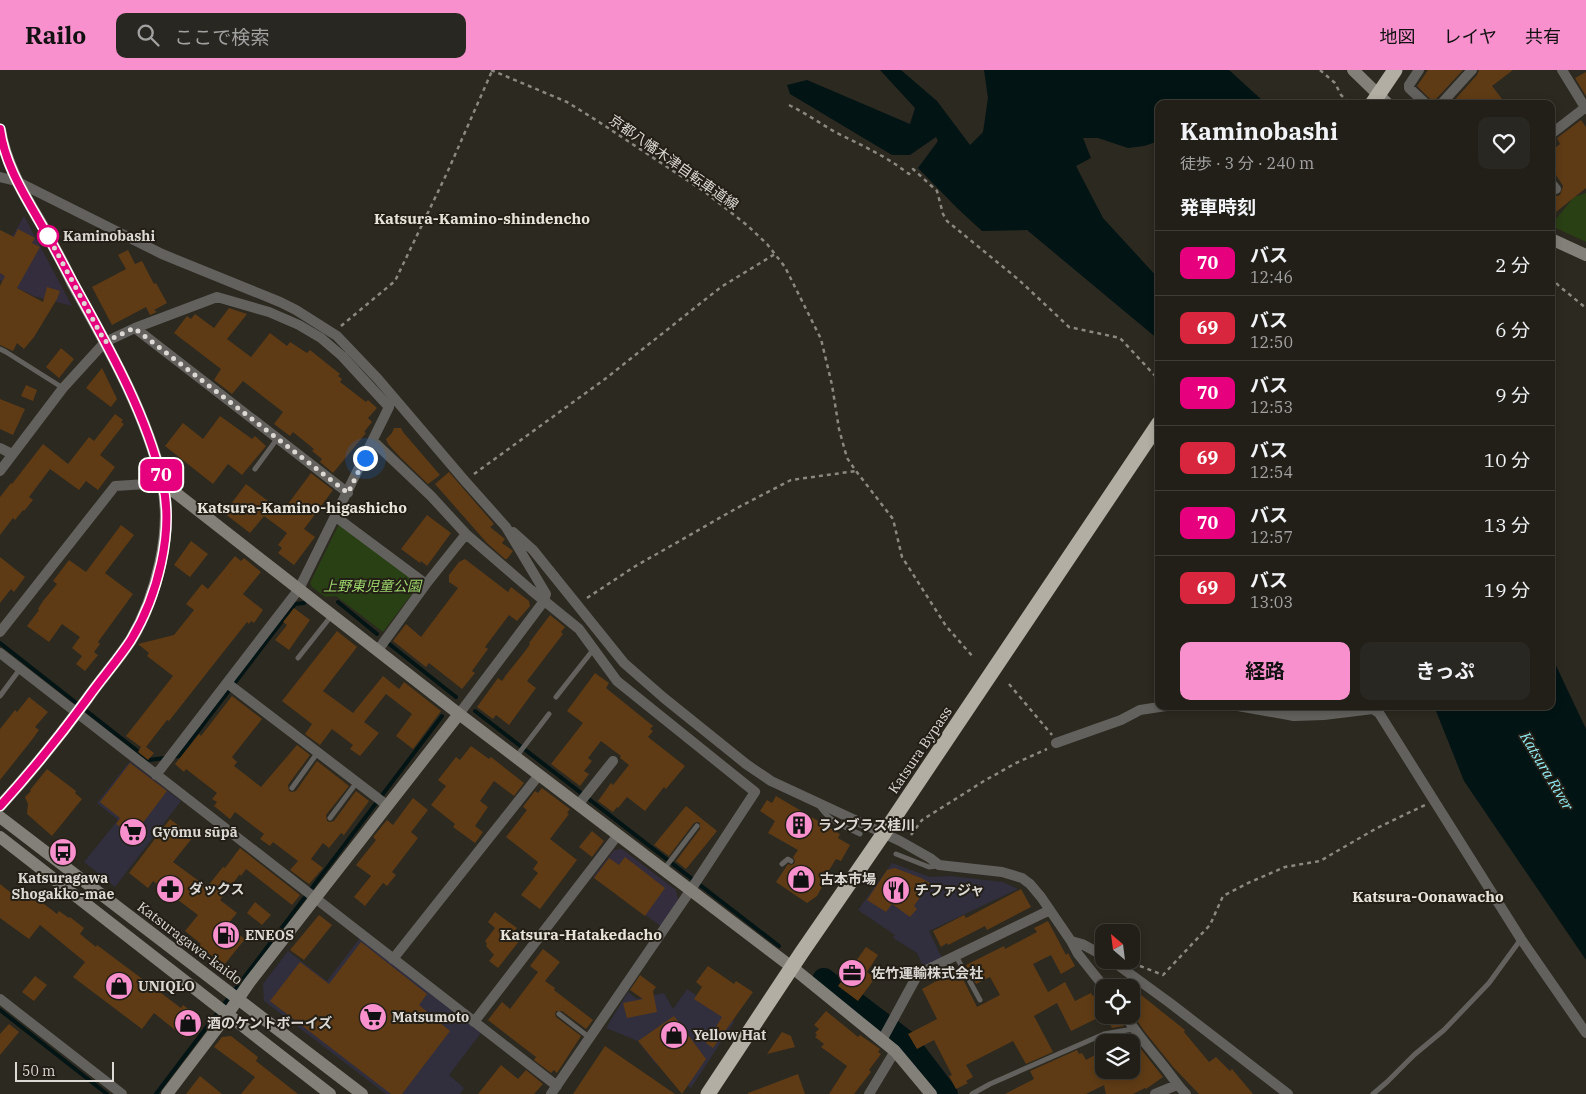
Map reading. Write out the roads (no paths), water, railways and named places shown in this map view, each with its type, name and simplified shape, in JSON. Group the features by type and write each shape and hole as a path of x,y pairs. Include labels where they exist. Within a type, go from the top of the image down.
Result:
{"highway":[{"path":"1380,100 1395,70"},
{"name":"Katsura Bypass","path":"708,1094 1155,429"}],"street":[{"path":"1353,70 1380,100"},
{"path":"1419,70 1409,88 1422,100"},
{"path":"1445,100 1472,70"},
{"path":"1555,131 1586,108 1562,70"},
{"path":"0,130 10,167 16,181 105,342 144,425 163,483 166,515 165,538 156,581 142,619 128,644 17,788 0,806"},
{"path":"0,177 16,181 162,254 288,306 337,336 378,379 506,527 533,550 624,663 664,698 746,764 771,781 884,833 930,858 939,865 1002,872 1022,878 1030,884 1050,910 1071,940 1078,954 1098,979"},
{"path":"1555,241 1586,255"},
{"path":"0,471 63,388 105,342 134,328 217,297 269,312 299,325 321,338 342,356 389,407 299,589 156,775"},
{"path":"134,328 348,493"},
{"path":"0,653 474,1022 554,1090 755,792 617,681 579,629 466,534 431,496 373,441"},
{"path":"0,448 12,454"},
{"path":"0,632 115,486 163,483 459,714 520,751 539,775 584,799 618,836 690,891 792,968 886,1033 895,1051 931,1094"},
{"path":"336,517 426,584"},
{"path":"167,1094 238,998 316,900 544,601 546,594 506,527"},
{"path":"378,650 426,584 466,534"},
{"path":"227,683 388,806"},
{"path":"1056,743 1121,720 1140,710 1155,708"},
{"path":"1260,710 1294,716 1324,716 1361,710"},
{"path":"1375,710 1521,939 1586,1033"},
{"path":"584,799 613,761"},
{"path":"393,959 539,775"},
{"name":"Katsuragawa-kaido","path":"0,817 362,1094"},
{"path":"474,1022 618,836"},
{"path":"0,837 330,1094"},
{"path":"886,1033 918,974 1050,910"},
{"path":"1071,940 1095,951"},
{"path":"1123,969 1288,1094"},
{"path":"0,999 122,1094"},
{"path":"1130,1024 1186,1094"},
{"path":"869,1094 895,1051"},
{"path":"1155,1094 1177,1085"}],"lane":[{"path":"0,349 63,388"},
{"path":"255,469 278,439"},
{"path":"298,658 332,615"},
{"path":"556,697 594,650"},
{"path":"0,696 20,669"},
{"path":"520,751 549,714"},
{"path":"292,788 318,752"},
{"path":"330,818 357,782"},
{"path":"816,802 823,814 860,834"},
{"path":"663,870 697,826"},
{"path":"896,854 929,867 939,865"},
{"path":"782,864 788,859 791,861"},
{"path":"825,875 847,887"},
{"path":"1373,1094 1414,1055 1444,1030 1489,983 1521,939"},
{"path":"956,956 980,1000"},
{"path":"559,1014 590,1038"},
{"path":"972,1094 990,1084 1104,1034 1133,1030"}],"water":[{"path":"880,70 901,70 937,101 970,145 983,132 988,98 984,70 1229,70 1262,100 1155,100 1155,142 1128,148 1098,138 1083,138 1091,158 1076,166 1103,218 1155,275 1155,337 1027,230 982,231 918,168 938,141 936,137 910,155 892,155 790,94 787,85 807,80 910,124 915,108"},
{"name":"Katsura River","path":"1555,663 1586,729 1586,960 1464,781 1436,710 1555,710"}],"waterway":[{"path":"338,602 377,634"},
{"path":"0,643 149,760 179,756 295,604 304,603"},
{"path":"388,643 456,697"},
{"path":"475,711 779,946"},
{"path":"156,1094 442,716"},
{"path":"824,980 907,1043 946,1094"},
{"path":"0,1010 107,1094"}],"place":[{"name":"Kaminobashi","path":"48,236"},
{"name":"ランブラス桂川","path":"799,825"},
{"name":"Gyōmu sūpā","path":"133,832"},
{"name":"Katsuragawa Shogakko-mae","path":"63,852"},
{"name":"古本市場","path":"801,879"},
{"name":"ダックス","path":"170,889"},
{"name":"チファジャ","path":"896,890"},
{"name":"ENEOS","path":"226,935"},
{"name":"佐竹運輸株式会社","path":"852,973"},
{"name":"UNIQLO","path":"119,986"},
{"name":"Matsumoto","path":"373,1017"},
{"name":"酒のケントボーイズ","path":"188,1023"},
{"name":"Yellow Hat","path":"674,1035"}],"district":[{"name":"Katsura-Kamino-shindencho","path":"482,218"},
{"name":"Katsura-Kamino-higashicho","path":"302,507"},
{"name":"Katsura-Oonawacho","path":"1428,896"},
{"name":"Katsura-Hatakedacho","path":"581,934"}],"park label":[{"name":"上野東児童公園","path":"372,586"}]}
